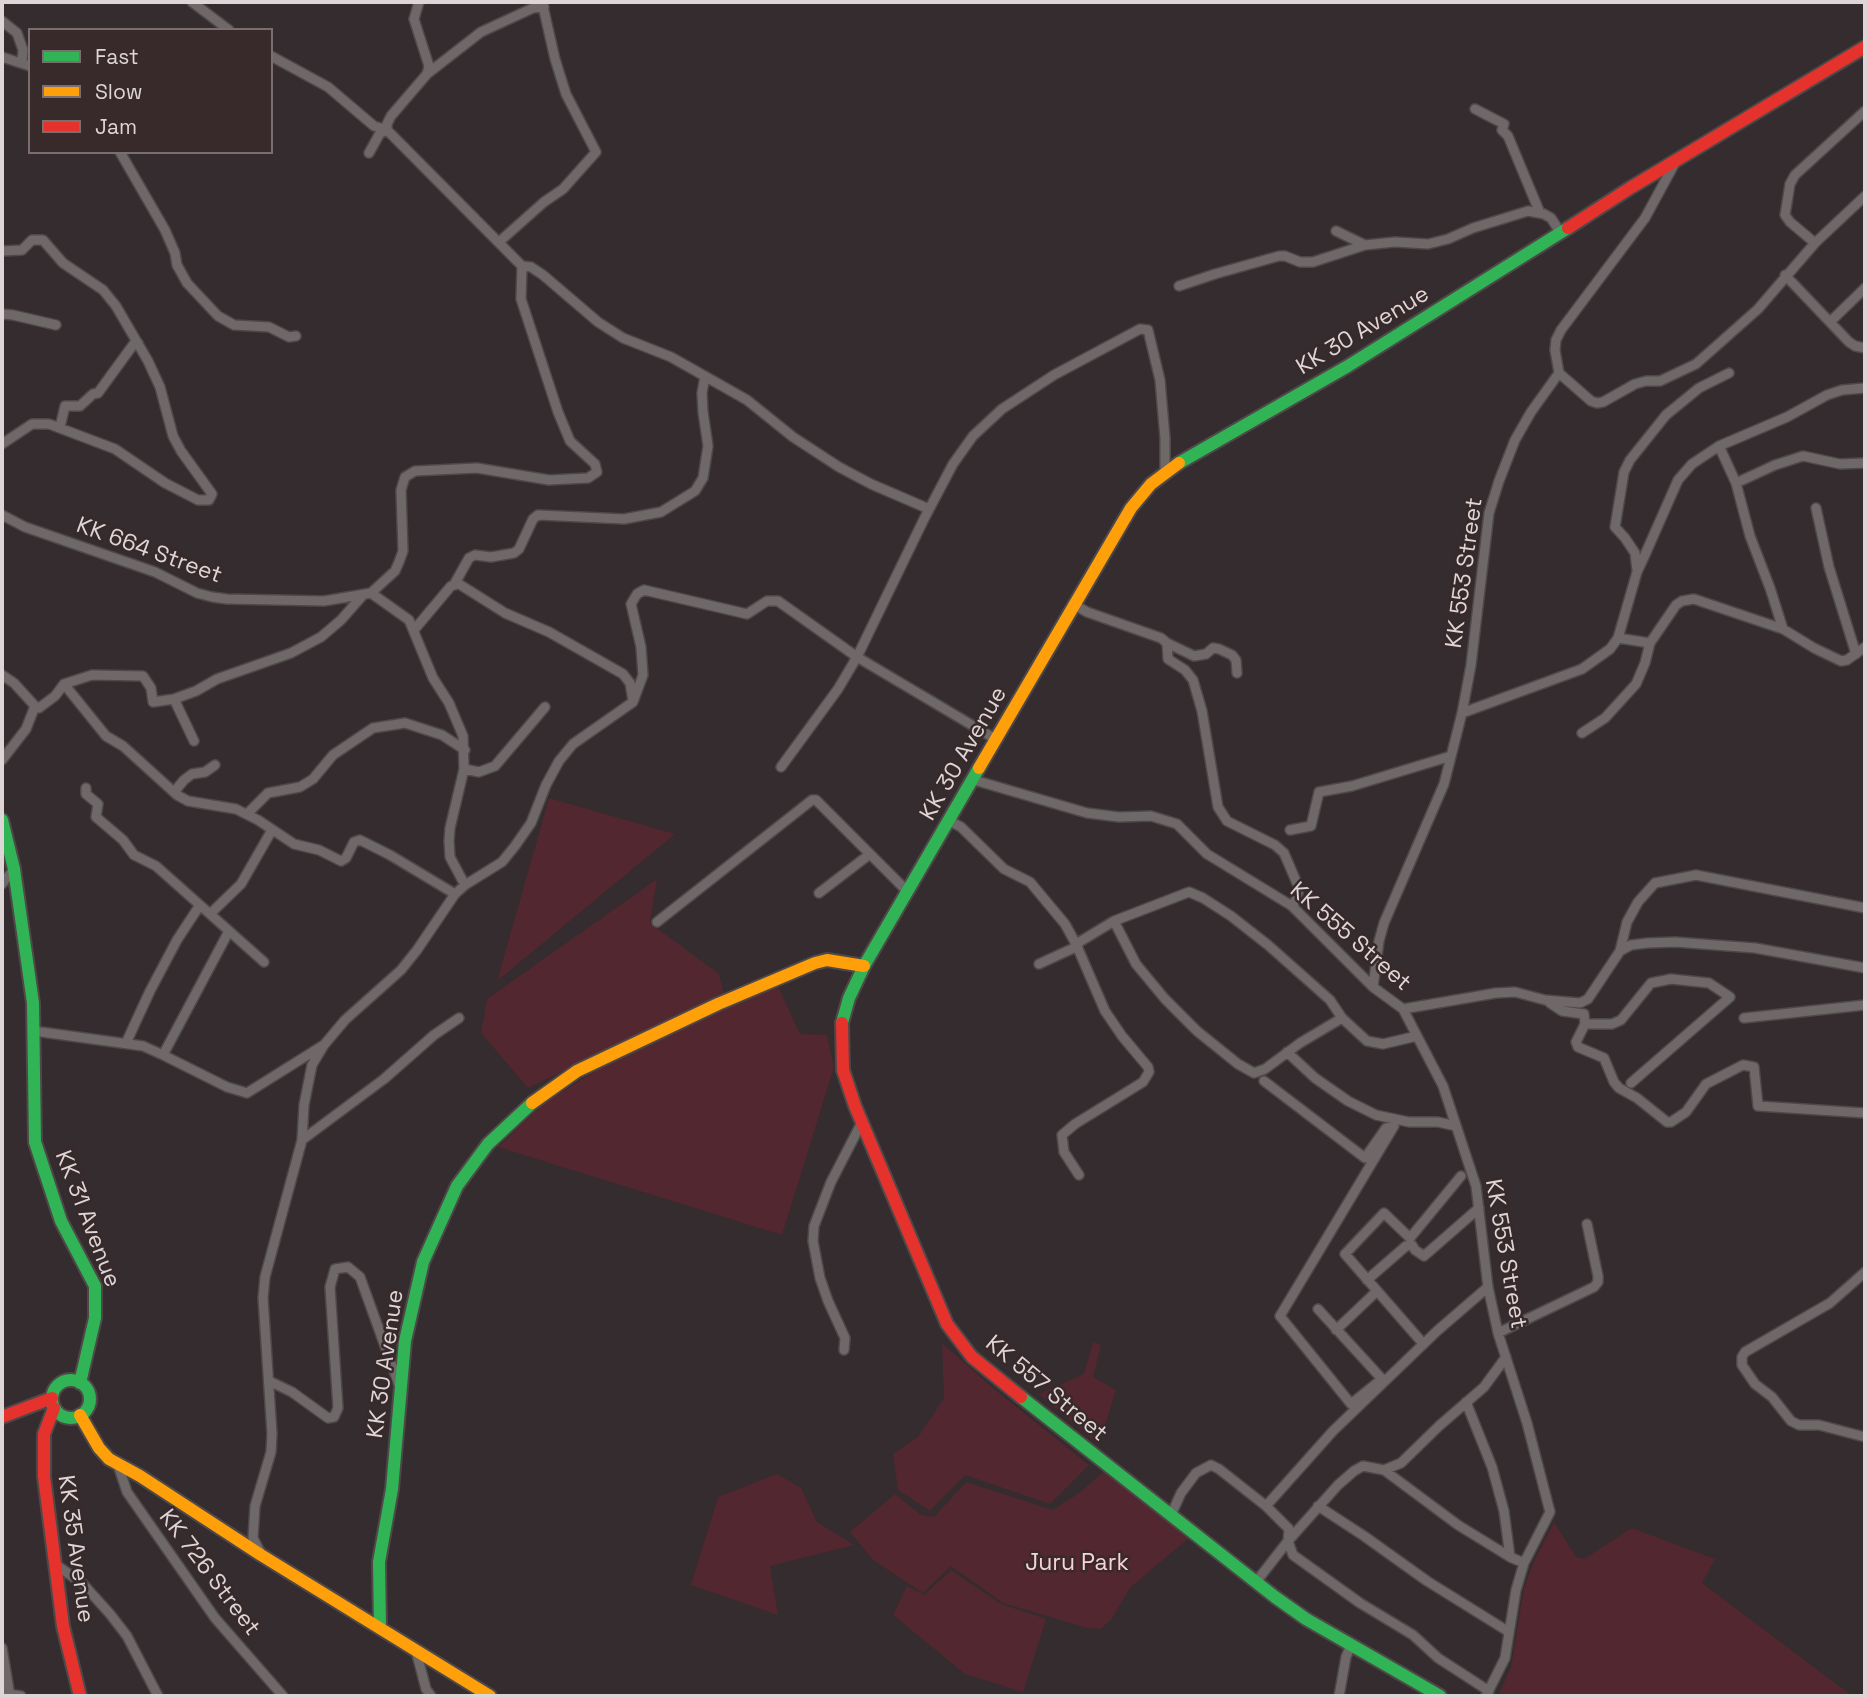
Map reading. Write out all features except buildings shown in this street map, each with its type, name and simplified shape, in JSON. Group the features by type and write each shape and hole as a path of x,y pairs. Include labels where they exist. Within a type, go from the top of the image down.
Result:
{"main road":[{"name":"KK 30 Avenue","path":"380,1627 379,1562 392,1489 405,1341 423,1262 457,1186 488,1144 531,1104 577,1071 718,1004 815,963 827,960 864,966 997,740 1073,604 1132,508 1151,484 1165,472 1348,366 1482,284 1560,232 1865,47"},
{"name":"KK 31 Avenue","path":"2,820 14,869 33,1003 35,1142 56,1209 95,1286 95,1318 80,1383"},
{"name":"KK 557 Street","path":"864,966 849,998 841,1027 843,1070 862,1122 947,1324 959,1342 987,1371 1306,1619 1440,1696"},
{"path":"71,1380 80,1383 87,1390 90,1399 87,1409 80,1415 65,1417 53,1403 55,1389 62,1382 71,1380"},
{"path":"2,1417 53,1403"},
{"name":"KK 35 Avenue","path":"53,1403 43,1452 64,1626 80,1696"},
{"path":"80,1415 103,1453 118,1465 456,1677 491,1696"}],"street":[{"path":"192,2 226,28"},
{"path":"419,2 414,19 429,66 427,74"},
{"path":"387,130 391,116 427,74 481,32 543,4 566,94 596,152 563,189 544,202 499,242"},
{"path":"2,21 17,33 26,64 2,57"},
{"path":"273,57 328,87 374,127 387,130 522,266 531,267 543,275 598,322 623,338 671,357 747,400 793,437 839,467 929,509"},
{"path":"1475,109 1504,124 1502,130 1508,136 1540,213"},
{"path":"1815,243 1785,215 1790,184 1795,175 1865,111"},
{"path":"369,153 380,133 387,130"},
{"path":"121,154 165,230 187,284 218,316 234,325 269,327 289,337 296,336"},
{"path":"1677,160 1645,218 1556,340 1559,373 1591,401 1603,402 1634,384 1660,381 1696,364 1758,309 1815,243 1865,196"},
{"path":"1179,286 1279,256 1300,262 1312,262 1365,245 1438,242 1528,211 1551,218 1560,232"},
{"path":"1336,231 1365,245"},
{"path":"2,251 22,250 32,240 43,240 62,263 103,289 138,343 160,387 173,436 211,491 209,500 198,500 165,483 115,449 42,422 32,424 2,443"},
{"path":"2,675 14,683 35,706 42,707 64,684 92,675 144,676 148,681 153,702 174,699 217,679 291,653 321,637 395,570 403,551 401,490 405,477 415,471 477,467 549,480 588,478 597,472 595,464 570,441 558,412 521,299 522,266"},
{"path":"1785,275 1855,346 1865,348"},
{"path":"1830,322 1865,288"},
{"path":"2,314 55,325"},
{"path":"781,767 838,689 857,657 953,464 973,436 1002,409 1054,375 1140,329 1148,330 1160,380 1165,472"},
{"path":"60,427 65,406 80,406 93,394 98,393 133,345 138,343"},
{"name":"KK 553 Street","path":"1373,987 1384,923 1444,784 1462,713 1471,665 1489,513 1515,440 1559,373"},
{"path":"1637,572 1635,553 1615,527 1624,472 1630,460 1666,415 1699,388 1730,373"},
{"path":"414,630 455,583 469,558 475,555 491,557 514,553 519,549 533,519 538,516 624,519 661,512 695,491 703,478 708,446 702,393 705,376"},
{"path":"1462,713 1582,669 1610,649 1618,638 1637,572 1678,480 1692,464 1719,446 1787,417 1827,395 1842,390 1865,388"},
{"path":"1719,446 1736,483 1783,629"},
{"path":"1736,483 1775,464 1803,456 1840,464 1865,463"},
{"path":"1816,508 1829,567 1856,654"},
{"name":"KK 664 Street","path":"2,515 24,527 155,572 197,593 212,597 324,601 367,594"},
{"path":"455,583 505,613 549,632 623,674 630,683 633,702"},
{"path":"261,1555 253,1535 255,1506 271,1451 272,1434 264,1333 264,1287 302,1140 309,1075 324,1045 345,1020 401,970 455,894 502,862 515,846 531,823 559,761 573,744 633,702 643,675 641,647 631,604 637,594 644,590 747,614 767,601 774,600 857,657 997,740"},
{"path":"367,594 409,620 433,678 449,703 460,728 465,750 464,769 449,841 450,857 465,885"},
{"path":"1582,733 1605,718 1636,684 1646,663 1650,643 1676,605 1682,601 1693,599 1783,629 1814,649 1841,661 1865,648"},
{"path":"1073,604 1087,612 1161,638 1194,656 1206,654 1213,648 1232,654 1236,660 1237,673"},
{"path":"1618,638 1650,643"},
{"path":"1167,643 1168,659 1185,670 1198,692 1215,776 1218,807 1227,821 1275,845 1284,853 1299,888 1292,906"},
{"path":"64,684 106,736 123,746 174,792 197,804 236,809 294,844 318,850 341,861 346,858 354,842 360,840 455,894"},
{"path":"174,699 194,741"},
{"path":"2,760 26,729 35,706"},
{"path":"464,769 480,772 495,766 545,707"},
{"path":"247,814 268,793 300,787 313,779 333,755 373,728 405,723 442,735 465,750"},
{"path":"1290,830 1311,826 1319,792 1352,786 1451,756"},
{"path":"174,792 192,774 205,772 215,765"},
{"name":"KK 555 Street","path":"974,779 1087,813 1164,818 1177,824 1220,863 1292,906 1373,987 1404,1009 1516,992 1545,1000 1580,1003 1588,999 1620,951"},
{"path":"86,788 86,794 98,804 96,817 123,840 134,855 156,866 264,962"},
{"path":"657,922 812,800 816,800 907,891"},
{"path":"950,821 961,827 1004,869 1030,882 1065,923 1105,1011 1148,1067 1149,1072 1143,1082 1062,1135 1064,1152 1079,1175"},
{"path":"210,914 240,884 272,830"},
{"path":"819,893 870,854"},
{"path":"2,884 14,869"},
{"path":"1620,951 1627,922 1637,902 1655,883 1696,875 1865,908"},
{"path":"1039,964 1077,945 1114,921 1189,892 1203,898 1268,945 1330,1000 1342,1017 1367,1041 1383,1044 1418,1036"},
{"path":"126,1043 166,960 201,905"},
{"path":"1114,921 1136,964 1165,999 1197,1031 1238,1064 1254,1073 1265,1069 1342,1017"},
{"path":"163,1055 229,931"},
{"path":"1620,951 1631,945 1662,943 1755,948 1823,958 1865,968"},
{"path":"1585,1024 1612,1024 1621,1020 1651,983 1671,979 1709,983 1730,997 1631,1083"},
{"path":"1545,1000 1562,1010 1584,1014 1585,1024 1576,1042 1578,1047 1604,1058 1619,1088 1637,1098 1667,1122 1686,1112 1706,1084 1743,1065 1754,1066 1758,1107 1865,1113"},
{"path":"1744,1018 1865,1005"},
{"name":"KK 553 Street","path":"1404,1009 1443,1086 1476,1186 1488,1287 1498,1333 1527,1423 1549,1512 1524,1563"},
{"path":"302,1140 384,1079 434,1035 460,1018"},
{"path":"34,1031 143,1046 227,1087 247,1093 324,1045"},
{"path":"1287,1052 1315,1078 1348,1101 1376,1115 1409,1122 1438,1122 1456,1126"},
{"path":"1264,1081 1365,1158 1386,1128 1394,1126 1280,1316 1351,1404 1382,1379 1318,1309"},
{"path":"844,1350 845,1338 820,1279 813,1241 814,1226 831,1182 862,1122"},
{"path":"1420,1340 1345,1254 1384,1213 1410,1238 1461,1176"},
{"path":"1367,1280 1406,1245 1412,1245 1424,1256 1479,1208"},
{"path":"1498,1333 1594,1287 1598,1276 1587,1224"},
{"path":"269,1381 292,1392 328,1418 334,1417 338,1408 330,1287 335,1269 348,1267 360,1277 402,1393"},
{"path":"1865,1272 1830,1303 1745,1352 1742,1357 1742,1364 1755,1384 1772,1397 1791,1421 1799,1425 1819,1425 1865,1437"},
{"path":"1266,1506 1333,1431 1437,1331 1488,1287"},
{"path":"1336,1330 1377,1291"},
{"path":"1384,1470 1401,1463 1484,1387 1506,1357"},
{"path":"1466,1402 1495,1478 1504,1511 1510,1557"},
{"name":"KK 726 Street","path":"118,1465 127,1492 215,1618 283,1696"},
{"path":"1171,1516 1181,1493 1196,1473 1211,1465 1266,1506 1289,1529 1288,1541 1293,1555 1360,1603 1413,1635 1437,1658 1488,1694 1505,1658 1516,1590 1524,1563 1458,1525 1384,1470 1363,1466 1338,1485 1318,1506 1288,1541 1256,1582"},
{"path":"1318,1506 1427,1581 1510,1632"},
{"path":"55,1564 83,1584 110,1614 127,1636 158,1696"},
{"path":"1339,1696 1346,1657 1351,1645"},
{"path":"2,1648 7,1695 21,1696"},
{"path":"416,1651 426,1689 431,1696"}],"green space":[{"path":"549,798 675,834 497,981"},
{"path":"657,879 650,923 719,974 724,994 528,1088 481,1033 487,999"},
{"path":"777,984 800,1034 827,1035 834,1067 782,1235 498,1147 542,1105 601,1067"},
{"path":"1093,1342 1101,1345 1093,1377 1116,1390 1099,1445 1039,1394 1084,1374"},
{"path":"942,1343 1089,1465 1050,1504 965,1475 930,1511 898,1490 893,1454 918,1437 944,1398"},
{"name":"Juru Park","path":"1107,1469 1190,1537 1130,1588 1111,1620 1100,1629 1084,1627 1003,1603 951,1566 923,1593 873,1560 850,1532 895,1494 921,1515 934,1517 966,1482 1053,1510 1079,1493"},
{"path":"777,1474 801,1488 817,1522 854,1545 770,1566 778,1615 691,1585 718,1497"},
{"path":"1554,1522 1576,1557 1584,1559 1632,1528 1715,1559 1702,1583 1852,1696 1498,1696 1511,1667 1524,1588 1533,1563"},
{"path":"951,1570 1001,1604 1046,1619 1023,1692 965,1674 893,1615 907,1586 924,1595"}],"traffic: fast":[{"path":"1179,463 1348,366 1568,228"},
{"path":"842,1023 849,998 864,966 979,768"},
{"path":"2,820 14,869 33,1003 35,1142 61,1221 95,1286 95,1318 80,1383"},
{"path":"380,1627 379,1562 392,1489 405,1341 423,1262 457,1186 488,1144 532,1103"},
{"path":"71,1380 84,1386 90,1399 84,1412 71,1418 58,1412 52,1399 58,1386 71,1380"},
{"path":"1021,1397 1275,1597 1306,1619 1440,1696"}],"traffic: slow":[{"path":"979,768 1131,508 1151,484 1179,463"},
{"path":"532,1103 577,1071 718,1004 815,963 827,960 864,966"},
{"path":"80,1415 99,1448 109,1459 490,1696"}],"traffic: jam":[{"path":"1568,228 1865,47"},
{"path":"842,1023 843,1070 855,1106 947,1324 972,1357 1021,1397"},
{"path":"2,1417 52,1398"},
{"path":"54,1408 44,1434 44,1477 63,1626 80,1696"}]}
